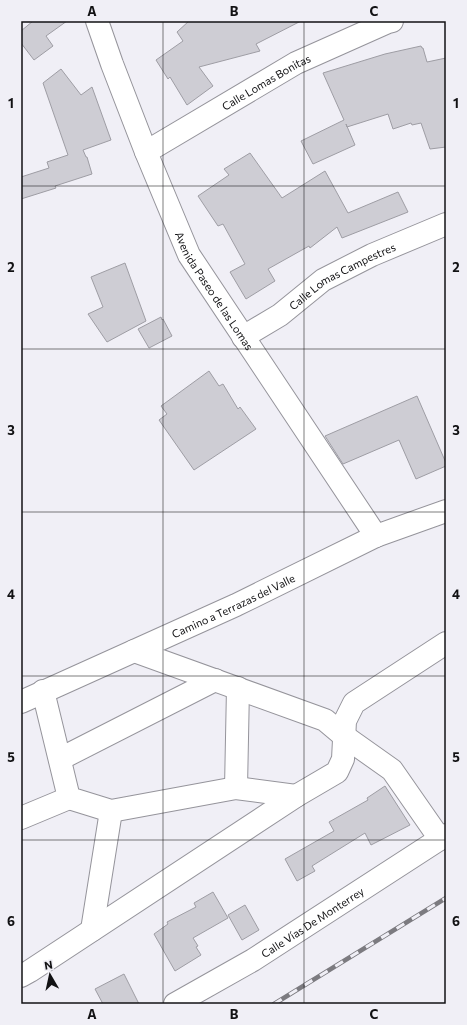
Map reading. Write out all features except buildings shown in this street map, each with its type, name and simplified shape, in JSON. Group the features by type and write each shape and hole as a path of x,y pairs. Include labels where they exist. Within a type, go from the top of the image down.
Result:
{"street":[{"name":"Avenida Paseo de las Lomas","path":"97,21 146,152 189,255 376,536"},
{"name":"Calle Lomas Bonitas","path":"146,152 296,63 392,21"},
{"name":"Calle Lomas Campestres","path":"243,337 280,315 323,280 372,255 446,224"},
{"name":"Camino a Terrazas del Valle","path":"21,702 236,605 376,536 446,511"},
{"path":"21,976 296,796 337,772 343,759 345,721 354,703 446,643"},
{"path":"134,650 325,720 344,736 392,770 443,837"},
{"path":"60,759 215,680"},
{"path":"236,788 238,688"},
{"path":"43,691 70,798"},
{"path":"21,818 70,798 111,811 236,788 296,796"},
{"path":"92,930 111,811"},
{"name":"Calle Vías De Monterrey","path":"175,1004 253,960 443,837"}],"railway":[{"path":"274,1004 446,898"}]}
